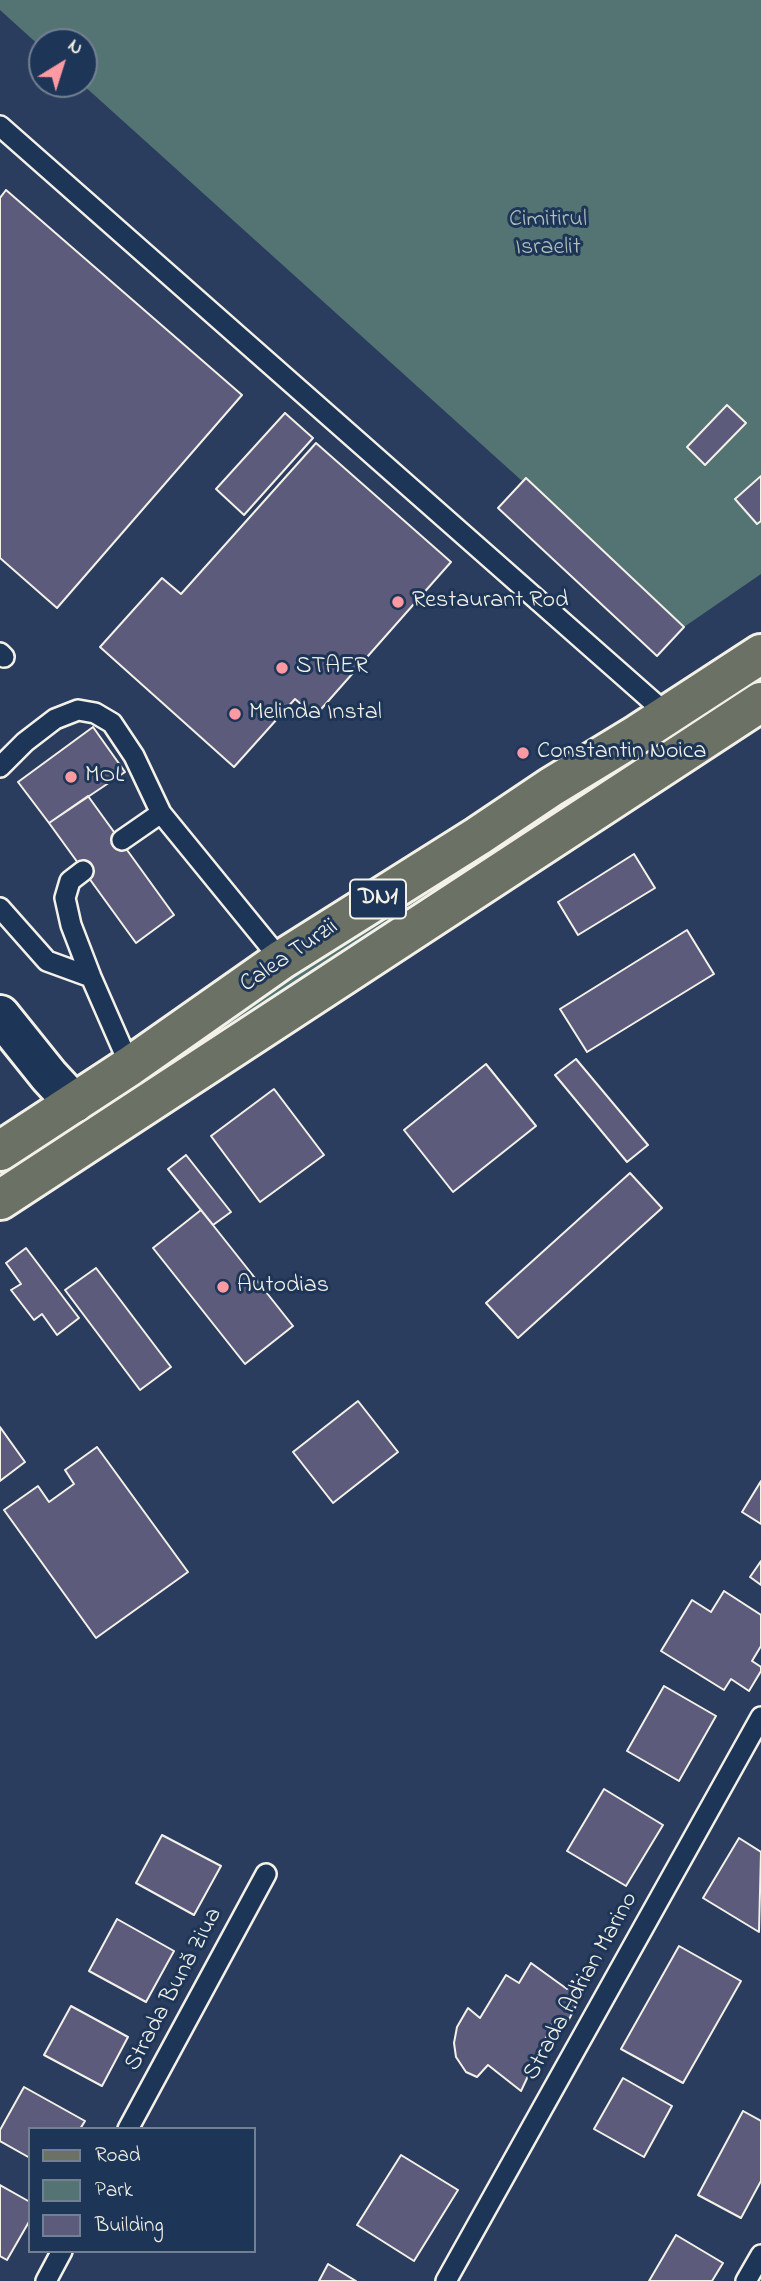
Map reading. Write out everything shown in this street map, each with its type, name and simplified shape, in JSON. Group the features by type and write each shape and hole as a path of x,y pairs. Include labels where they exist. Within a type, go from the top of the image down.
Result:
{"main road":[{"name":"Calea Turzii","path":"0,1151 130,1066 281,960 761,654"},
{"name":"Calea Turzii","path":"0,1200 761,702"}],"street":[{"path":"0,1015 74,1103"}],"lane":[{"path":"0,126 668,715"},
{"path":"0,767 25,742 55,719 78,710 96,713 112,723 134,756 161,813 281,960"},
{"path":"122,840 161,813"},
{"path":"83,870 70,881 65,898 71,925 130,1066"},
{"path":"0,908 47,961 91,977"},
{"name":"Strada Adrian Marino","path":"446,2281 761,1717"},
{"name":"Strada Bună Ziua","path":"129,2127 266,1874"},
{"path":"46,2281 61,2253"},
{"path":"746,2281 761,2255"}],"green space":[{"name":"Cimitirul Israelit","path":"0,0 761,0 761,574 684,627 98,98 98,28 28,28 28,35 0,10"},
{"path":"761,671 761,683 0,1181 0,1172 414,896"}],"building":[{"path":"6,190 242,395 57,608 0,558 0,198"},
{"path":"727,405 746,423 705,465 687,447"},
{"path":"285,413 313,438 244,515 216,489"},
{"path":"316,443 451,562 315,716 295,699 234,767 100,647 162,578 181,594"},
{"path":"761,476 761,521 757,524 735,499"},
{"path":"526,478 684,627 657,656 498,508"},
{"name":"MOL","path":"93,727 125,772 49,823 18,782"},
{"path":"88,796 174,915 136,943 49,823"},
{"path":"634,854 655,888 578,935 558,902"},
{"path":"687,930 714,974 587,1052 560,1009"},
{"path":"576,1059 648,1145 627,1162 555,1075"},
{"path":"486,1064 536,1126 453,1192 404,1130"},
{"path":"274,1089 324,1155 260,1202 211,1136"},
{"path":"186,1155 231,1212 213,1225 168,1169"},
{"path":"630,1173 662,1208 518,1338 486,1303"},
{"name":"Autodias","path":"201,1210 293,1326 245,1364 153,1248"},
{"path":"26,1248 79,1318 57,1335 42,1314 34,1320 11,1290 21,1284 6,1263"},
{"path":"96,1268 171,1367 140,1390 65,1290"},
{"path":"358,1401 398,1452 333,1503 293,1452"},
{"path":"0,1427 25,1462 0,1481"},
{"path":"97,1447 188,1572 96,1638 4,1510 38,1486 49,1502 74,1484 65,1470"},
{"path":"761,1481 761,1524 742,1512"},
{"path":"761,1561 761,1585 750,1577"},
{"path":"724,1591 761,1615 761,1646 752,1661 761,1667 761,1671 749,1691 731,1679 724,1690 661,1651 692,1600 711,1612"},
{"path":"664,1686 716,1716 679,1781 627,1751"},
{"path":"604,1789 663,1825 626,1886 567,1851"},
{"path":"162,1835 221,1866 194,1915 136,1883"},
{"path":"739,1838 761,1852 759,1932 703,1898"},
{"path":"117,1919 174,1951 146,2002 89,1971"},
{"path":"679,1946 741,1981 683,2083 621,2049"},
{"path":"531,1963 567,1989 572,1981 584,1990 564,2029 553,2023 521,2091 488,2065 477,2077 466,2072 456,2057 454,2043 457,2027 468,2008 480,2018 506,1975 519,1983"},
{"path":"71,2006 128,2037 102,2086 44,2055"},
{"path":"623,2078 672,2106 644,2157 594,2129"},
{"path":"24,2087 85,2121 81,2127 28,2127 28,2157 0,2141 0,2130"},
{"path":"743,2111 761,2121 761,2181 741,2218 698,2195"},
{"path":"401,2155 458,2190 414,2261 357,2225"},
{"path":"0,2185 28,2201 28,2223 7,2260 0,2256"},
{"path":"676,2235 723,2263 712,2281 649,2281"},
{"path":"328,2264 356,2281 319,2281"}],"place":[{"name":"Restaurant Rod","path":"398,602"},
{"name":"STAER","path":"282,668"},
{"name":"Melinda Instal","path":"235,714"},
{"name":"Constantin Noica","path":"523,753"},
{"name":"MOL","path":"71,777"},
{"name":"Autodias","path":"223,1287"}]}
